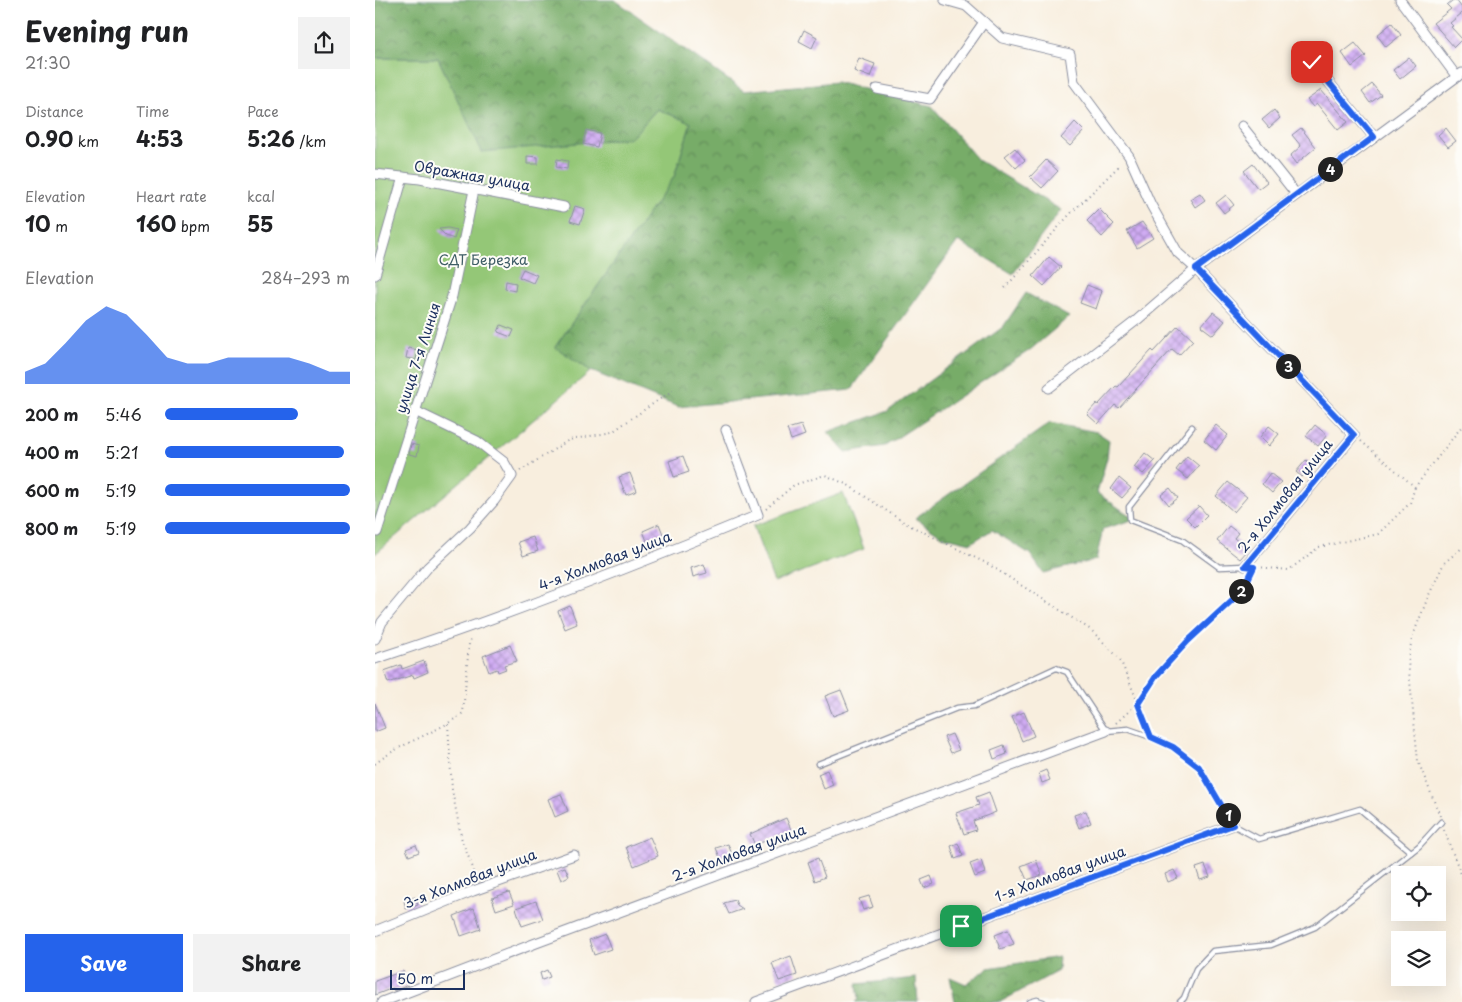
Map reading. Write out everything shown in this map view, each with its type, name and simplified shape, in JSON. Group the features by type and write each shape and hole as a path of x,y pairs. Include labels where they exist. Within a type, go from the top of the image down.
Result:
{"street":[{"path":"877,89 930,99 984,22 966,6 945,0"},
{"path":"1049,388 1137,320 1196,269 1459,75 1400,0"},
{"name":"2-я Холмовая улица","path":"984,22 1002,38 1070,54 1074,82 1129,156 1151,205 1178,253 1196,269 1354,435 1245,566"},
{"path":"1312,62 1374,137"},
{"path":"1242,126 1296,194"},
{"name":"Овражная улица","path":"375,174 403,177 564,207"},
{"path":"375,275 403,177"},
{"name":"улица 7-я Линия","path":"377,532 452,296 474,190"},
{"path":"375,639 382,622 428,567 470,528 494,501 511,476 504,462 477,440 415,411"},
{"path":"726,430 758,515"},
{"name":"4-я Холмовая улица","path":"375,659 476,625 593,581 758,515"},
{"name":"2-я Холмовая улица","path":"382,1002 545,939 1106,732"},
{"name":"1-я Холмовая улица","path":"756,1002 1233,825"},
{"name":"3-я Холмовая улица","path":"375,931 473,891 574,855"}],"lane":[{"path":"1192,427 1129,507 1130,520 1182,540 1219,568 1245,566"},
{"path":"817,764 957,708 974,706 1056,668 1067,672 1106,732 1128,729 1173,747 1199,767 1233,825 1259,839 1360,809 1411,852"},
{"path":"1181,1002 1196,969 1213,951 1271,945 1315,927 1411,852 1441,822"},
{"path":"1030,1002 1037,1000 1043,1002"}],"path":[{"path":"1005,288 1070,214 1129,156"},
{"path":"511,476 569,440 612,432 673,390"},
{"path":"1106,732 1138,704 1156,676 1188,641 1243,590 1254,567 1289,570 1319,547 1378,534 1410,503 1415,487 1462,426"},
{"path":"1354,435 1415,487"},
{"path":"758,515 794,485 825,475 848,485 905,523 988,564 1091,630 1120,659 1151,737"},
{"path":"1462,548 1444,563 1412,638 1408,661 1419,761 1462,877"},
{"path":"375,764 387,754 448,724 463,712 469,644 476,625"},
{"path":"448,724 452,790 462,841 473,868 473,891"}],"green space":[{"path":"375,0 615,0 744,91 836,82 932,106 978,160 1061,210 1013,274 958,241 851,390 678,407 591,371 555,347 674,177 691,123 657,109 631,138 482,152 438,58 375,58"},
{"name":"СДТ Березка","path":"375,58 438,58 482,151 631,138 657,109 691,123 674,177 556,346 591,371 375,554"},
{"path":"1026,293 1069,317 1030,350 885,446 846,452 828,432 888,411 1003,327"},
{"path":"1050,423 1097,432 1109,440 1107,458 1097,493 1135,519 1103,529 1096,560 1043,573 1030,554 992,530 971,543 942,536 915,518"},
{"path":"843,493 864,549 774,582 753,526"},
{"path":"1059,957 1058,971 1000,1002 955,1002 950,977 966,984 988,968"},
{"path":"916,978 918,1002 856,1002 859,999 857,984"}],"building":[{"path":"1456,0 1462,8 1462,13 1450,23 1453,26 1451,27 1462,39 1454,47 1433,23 1451,9 1447,5"},
{"path":"1392,23 1401,35 1386,47 1377,35"},
{"path":"804,30 817,37 812,48 799,41"},
{"path":"1355,43 1366,56 1352,67 1342,53"},
{"path":"1409,57 1416,66 1400,79 1393,70"},
{"path":"859,58 875,64 870,77 854,71"},
{"path":"1372,84 1381,95 1370,103 1362,92"},
{"path":"1321,90 1348,122 1338,130 1317,104 1313,107 1307,100"},
{"path":"1274,110 1280,118 1269,128 1262,120"},
{"path":"1075,122 1084,131 1070,146 1061,138"},
{"path":"1301,128 1316,147 1296,164 1290,156 1301,146 1292,135"},
{"path":"1446,128 1456,141 1448,147 1438,135"},
{"path":"586,130 600,133 597,147 583,144"},
{"path":"1015,148 1025,160 1016,168 1005,156"},
{"path":"527,156 538,157 538,164 527,164"},
{"path":"557,159 568,161 567,169 556,167"},
{"path":"1046,160 1058,171 1042,188 1030,177"},
{"path":"1253,164 1267,182 1258,189 1244,171"},
{"path":"1200,193 1205,200 1195,207 1190,199"},
{"path":"1226,195 1234,205 1224,213 1216,203"},
{"path":"575,206 585,209 580,224 570,221"},
{"path":"1099,209 1114,224 1102,237 1087,221"},
{"path":"1142,222 1153,238 1137,248 1127,231"},
{"path":"439,229 457,230 454,239 446,236"},
{"path":"1049,257 1061,267 1044,286 1033,276"},
{"path":"523,269 537,275 533,283 519,277"},
{"path":"506,281 516,283 515,291 505,289"},
{"path":"1087,285 1102,291 1096,309 1080,303"},
{"path":"1213,312 1225,321 1213,335 1201,326"},
{"path":"501,325 514,330 511,337 498,332"},
{"path":"1178,326 1193,340 1179,355 1172,349 1119,408 1115,405 1098,424 1087,414 1116,386 1118,387 1152,350 1154,352"},
{"path":"408,348 418,350 416,360 406,358"},
{"path":"801,425 805,435 791,440 787,429"},
{"path":"1216,425 1228,435 1216,450 1204,440"},
{"path":"1315,425 1327,435 1318,446 1306,436"},
{"path":"1269,426 1279,434 1269,446 1260,437"},
{"path":"411,444 419,446 417,456 409,454"},
{"path":"1145,453 1155,461 1143,474 1134,467"},
{"path":"683,456 689,472 674,477 669,461"},
{"path":"1187,456 1199,466 1188,479 1176,470"},
{"path":"1306,460 1312,465 1302,477 1296,472"},
{"path":"630,473 637,491 626,495 619,477"},
{"path":"1270,473 1281,482 1272,493 1262,484"},
{"path":"1119,478 1131,488 1122,498 1111,489"},
{"path":"1228,482 1247,497 1234,512 1216,496"},
{"path":"1170,488 1178,498 1169,505 1161,495"},
{"path":"1199,506 1207,515 1195,527 1186,518"},
{"path":"659,524 665,539 649,546 643,531"},
{"path":"1229,526 1238,533 1234,538 1248,550 1240,559 1217,541"},
{"path":"533,537 538,551 523,556 518,542"},
{"path":"704,564 707,573 693,577 691,568"},
{"path":"570,606 577,624 565,629 558,611"},
{"path":"510,645 517,661 504,665 506,669 498,672 497,669 489,672 483,656"},
{"path":"424,661 428,672 414,678 413,675 388,683 384,671 401,665 402,669"},
{"path":"841,690 849,710 833,716 825,696"},
{"path":"375,703 385,728 375,732"},
{"path":"1024,712 1034,736 1022,741 1012,717"},
{"path":"952,734 959,750 951,753 944,737"},
{"path":"1004,745 1007,754 994,759 991,750"},
{"path":"827,770 833,785 824,789 818,774"},
{"path":"1046,770 1050,780 1042,783 1039,773"},
{"path":"989,792 996,812 973,821 976,830 964,834 956,813 979,805 976,797"},
{"path":"561,794 568,811 555,817 548,799"},
{"path":"1086,811 1091,823 1079,828 1074,815"},
{"path":"786,818 793,834 781,839 780,835 755,845 750,834"},
{"path":"650,837 658,856 634,866 626,847"},
{"path":"958,843 963,856 955,859 951,846"},
{"path":"728,844 734,860 723,864 716,848"},
{"path":"416,845 419,852 409,856 406,849"},
{"path":"818,858 825,877 815,881 808,862"},
{"path":"981,860 985,873 975,877 970,864"},
{"path":"1036,860 1042,875 1027,880 1021,866"},
{"path":"1205,865 1210,877 1200,880 1196,868"},
{"path":"565,867 569,876 561,880 557,870"},
{"path":"1174,870 1178,878 1168,882 1165,874"},
{"path":"931,876 934,884 924,888 921,880"},
{"path":"509,892 514,904 496,910 492,898"},
{"path":"869,896 873,907 863,910 859,899"},
{"path":"415,897 418,905 406,909 404,901"},
{"path":"735,900 737,905 743,909 729,914 724,903"},
{"path":"536,901 543,919 522,926 516,908"},
{"path":"474,908 481,929 461,936 454,916"},
{"path":"1008,930 1014,944 1000,949 995,935"},
{"path":"605,934 611,949 594,955 589,940"},
{"path":"791,956 797,975 779,981 772,963"},
{"path":"547,970 550,977 542,980 540,973"},
{"path":"403,971 408,985 394,991 393,988 375,995 375,981"}],"route":[{"path":"961,926 1233,825 1199,767 1173,747 1151,737 1138,704 1156,676 1188,641 1243,590 1254,567 1245,566 1354,435 1196,269 1374,137 1312,62"}]}
